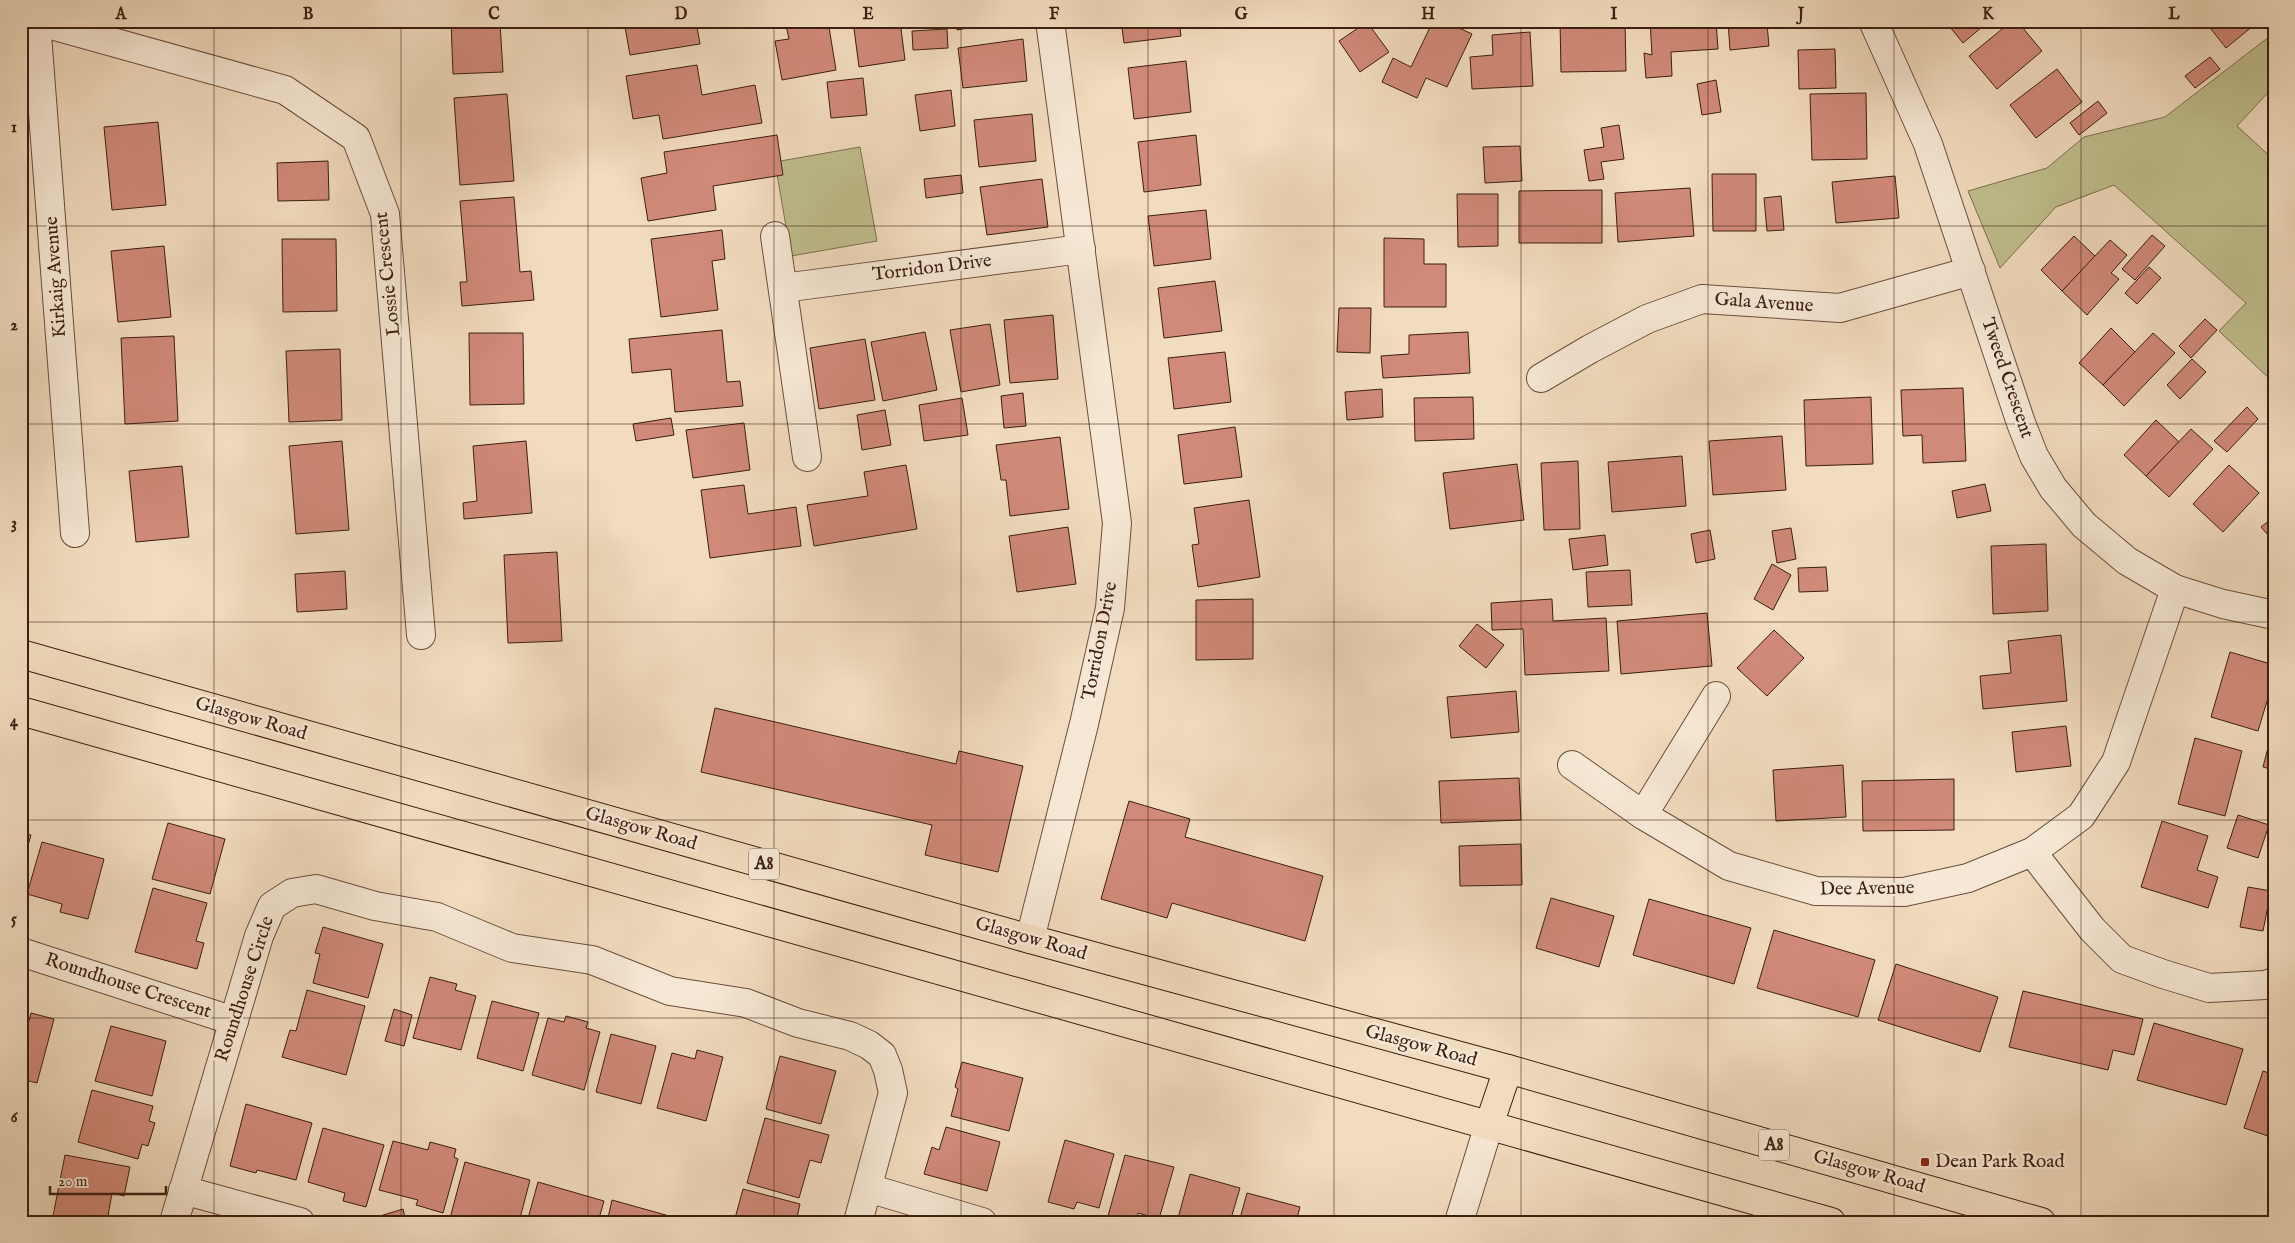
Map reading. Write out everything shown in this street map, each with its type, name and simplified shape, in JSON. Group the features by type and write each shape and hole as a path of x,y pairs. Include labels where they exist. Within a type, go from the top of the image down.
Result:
{"main road":[{"name":"Glasgow Road","path":"21,654 1030,939 1508,1068 2041,1222"},
{"path":"21,711 1831,1222"},
{"path":"1489,1125 1508,1068"}],"street":[{"name":"Kirkaig Avenue","path":"37,21 75,534"},
{"name":"Lossie Crescent","path":"37,21 285,90 356,138 385,214 422,635"},
{"name":"Torridon Drive","path":"1030,939 1084,724 1110,608 1117,523 1050,21"},
{"name":"Tweed Crescent","path":"1874,21 1928,144 2021,424 2034,456 2053,488 2084,525 2127,561 2175,589 2223,604 2274,615"},
{"path":"775,236 807,457"},
{"name":"Torridon Drive","path":"784,288 1081,248"},
{"name":"Gala Avenue","path":"1541,378 1590,349 1647,319 1702,299 1840,308 1971,271"},
{"name":"Dee Avenue","path":"1572,765 1643,815 1729,866 1816,891 1904,892 1968,878 2032,852 2081,816 2116,762 2175,589"},
{"path":"1643,815 1716,696"},
{"path":"2032,852 2092,929 2122,959 2210,988 2265,985 2274,982"},
{"name":"Roundhouse Circle","path":"174,1222 259,936 272,906 292,893 316,890 375,906 437,916 512,948 592,960 670,991 746,1003 798,1023 850,1036 869,1045 882,1055 888,1070 893,1093 858,1222"},
{"name":"Roundhouse Crescent","path":"21,952 234,1021"},
{"path":"1459,1222 1489,1125"},
{"path":"868,1188 982,1222"},
{"path":"183,1190 300,1222"}],"shaded area":[{"path":"2274,33 2274,86 2237,126 2274,160 2274,383 2219,331 2246,303 2114,185 2056,207 2000,268 1968,191 2047,168 2084,137 2165,117"},
{"path":"860,147 877,241 791,256 775,162"}],"building":[{"path":"451,21 510,21 500,23 503,72 453,74"},
{"path":"624,21 696,21 700,44 630,55"},
{"path":"785,21 828,21 836,70 782,80 775,41 789,39"},
{"path":"853,21 900,21 905,60 859,67"},
{"path":"956,21 1005,21 957,30"},
{"path":"1121,21 1179,21 1181,36 1124,43"},
{"path":"1433,21 1444,21 1472,34 1447,87 1426,78 1417,98 1382,82 1393,58 1411,67"},
{"path":"1560,21 1625,21 1626,71 1561,72"},
{"path":"1650,21 1716,21 1718,49 1671,52 1672,76 1646,78 1644,53 1652,55"},
{"path":"1728,21 1799,21 1767,24 1769,46 1730,50"},
{"path":"1945,21 1989,21 1963,43"},
{"path":"2012,21 2017,21 2042,51 1997,89 1969,56"},
{"path":"2211,21 2259,21 2226,48 2207,24"},
{"path":"1367,22 1389,52 1360,72 1339,41"},
{"path":"947,29 948,48 913,50 912,31"},
{"path":"1530,32 1533,86 1472,89 1470,57 1493,55 1492,35"},
{"path":"1023,39 1027,81 963,88 958,48"},
{"path":"1835,49 1836,88 1799,89 1798,50"},
{"path":"2210,57 2220,69 2195,88 2185,76"},
{"path":"1186,61 1191,112 1134,119 1128,68"},
{"path":"697,65 702,95 755,85 762,123 663,139 659,115 633,119 626,76"},
{"path":"2057,69 2082,102 2036,138 2010,105"},
{"path":"863,78 867,115 831,118 827,82"},
{"path":"1716,80 1721,112 1702,115 1697,84"},
{"path":"951,90 955,126 920,131 915,95"},
{"path":"1866,93 1867,159 1812,160 1810,94"},
{"path":"507,94 514,181 460,185 454,98"},
{"path":"2098,101 2107,113 2079,135 2070,123"},
{"path":"1032,114 1036,161 979,167 974,120"},
{"path":"158,122 166,205 112,210 104,127"},
{"path":"1619,125 1624,159 1601,162 1604,179 1589,181 1584,150 1604,147 1601,128"},
{"path":"777,135 783,175 713,186 716,210 648,221 641,178 667,173 664,152"},
{"path":"1196,135 1201,185 1144,192 1138,142"},
{"path":"1520,146 1522,181 1485,183 1483,147"},
{"path":"328,161 329,200 278,201 277,163"},
{"path":"1712,174 1756,174 1756,231 1713,231"},
{"path":"961,175 963,193 926,198 924,179"},
{"path":"1895,176 1899,218 1836,223 1832,182"},
{"path":"1042,179 1048,227 987,235 980,187"},
{"path":"1690,188 1694,236 1618,242 1615,193"},
{"path":"1602,190 1602,243 1519,243 1519,191"},
{"path":"1457,194 1498,194 1498,246 1458,247"},
{"path":"1781,196 1784,230 1767,231 1764,198"},
{"path":"514,197 520,272 531,271 534,300 462,306 460,282 467,282 460,201"},
{"path":"1206,210 1211,259 1154,266 1148,216"},
{"path":"722,230 725,259 712,261 718,310 661,317 651,239"},
{"path":"2152,235 2165,246 2135,280 2122,269"},
{"path":"2074,236 2096,257 2062,291 2041,270"},
{"path":"1384,238 1424,239 1424,264 1446,264 1446,307 1384,307"},
{"path":"282,239 336,239 337,311 283,312"},
{"path":"2110,240 2127,255 2111,273 2119,279 2087,315 2062,291"},
{"path":"164,246 171,317 118,322 111,251"},
{"path":"2149,267 2161,278 2137,304 2125,293"},
{"path":"1215,281 1222,331 1164,338 1158,288"},
{"path":"1339,308 1371,308 1370,353 1337,352"},
{"path":"1053,315 1058,379 1010,383 1004,320"},
{"path":"2205,319 2217,330 2191,358 2179,346"},
{"path":"990,324 1000,385 961,392 950,330"},
{"path":"2111,328 2135,352 2103,385 2079,363"},
{"path":"722,330 727,382 740,381 743,406 675,412 671,369 632,373 629,339"},
{"path":"925,332 937,390 883,401 871,342"},
{"path":"1468,332 1470,373 1383,378 1381,356 1409,354 1409,335"},
{"path":"469,333 523,333 524,404 470,405"},
{"path":"2153,333 2175,353 2124,406 2103,385"},
{"path":"174,336 178,421 125,424 121,338"},
{"path":"865,339 875,400 819,409 810,348"},
{"path":"340,349 342,420 289,422 286,351"},
{"path":"1225,352 1231,402 1174,409 1168,358"},
{"path":"2192,359 2206,372 2180,399 2167,385"},
{"path":"1963,388 1966,461 1923,463 1922,435 1903,436 1901,390"},
{"path":"1382,389 1383,417 1347,420 1345,392"},
{"path":"1023,393 1026,426 1004,428 1001,396"},
{"path":"1473,397 1474,439 1415,441 1414,398"},
{"path":"1871,397 1873,464 1806,466 1804,400"},
{"path":"962,398 968,435 924,441 919,405"},
{"path":"2247,407 2258,419 2227,452 2214,441"},
{"path":"885,410 891,445 862,450 857,415"},
{"path":"671,418 674,435 636,441 633,424"},
{"path":"2156,420 2179,442 2146,476 2124,455"},
{"path":"744,423 750,470 693,478 686,430"},
{"path":"1235,427 1242,477 1184,484 1178,435"},
{"path":"2191,429 2213,449 2169,497 2146,476"},
{"path":"1782,436 1786,490 1713,495 1709,441"},
{"path":"1060,437 1069,509 1010,516 1006,480 1001,480 996,445"},
{"path":"342,441 349,530 296,534 289,446"},
{"path":"526,441 532,513 464,519 463,503 477,501 473,446"},
{"path":"1682,456 1686,506 1612,512 1608,462"},
{"path":"1578,461 1580,529 1544,530 1541,463"},
{"path":"1517,464 1524,520 1450,529 1443,473"},
{"path":"906,465 917,529 814,546 807,505 868,496 864,472"},
{"path":"2229,465 2259,493 2223,532 2193,504"},
{"path":"182,466 189,537 136,542 129,471"},
{"path":"2274,466 2274,478 2267,472"},
{"path":"1985,484 1991,511 1957,518 1952,491"},
{"path":"744,485 748,514 796,507 801,546 710,558 701,490"},
{"path":"1249,500 1260,577 1198,587 1192,545 1199,544 1194,508"},
{"path":"2274,517 2274,542 2261,527"},
{"path":"1068,527 1076,584 1017,592 1009,536"},
{"path":"1791,528 1796,559 1777,563 1772,531"},
{"path":"1710,530 1715,559 1696,563 1691,534"},
{"path":"1605,535 1608,565 1573,570 1569,539"},
{"path":"2046,544 2048,611 1993,614 1991,546"},
{"path":"557,552 562,641 508,643 504,555"},
{"path":"1772,564 1791,575 1773,610 1754,599"},
{"path":"1826,567 1828,591 1799,592 1798,568"},
{"path":"1630,570 1632,605 1588,607 1586,572"},
{"path":"345,571 347,609 297,612 295,574"},
{"path":"1253,599 1253,659 1196,660 1196,600"},
{"path":"1552,599 1553,621 1606,618 1609,671 1525,675 1523,629 1492,630 1491,603"},
{"path":"1707,613 1712,666 1621,674 1617,621"},
{"path":"1477,624 1504,645 1486,668 1459,646"},
{"path":"1774,630 1804,658 1767,696 1737,668"},
{"path":"2061,635 2067,701 1983,709 1980,676 2011,673 2008,641"},
{"path":"2230,652 2274,665 2274,678 2258,731 2211,717"},
{"path":"1516,691 1519,732 1451,738 1447,697"},
{"path":"715,708 956,764 959,751 1023,766 998,872 925,855 932,825 701,772"},
{"path":"2066,726 2071,766 2016,772 2012,732"},
{"path":"2272,732 2274,732 2274,770 2263,767"},
{"path":"2195,738 2242,751 2225,816 2178,804"},
{"path":"1843,765 1846,817 1776,821 1773,770"},
{"path":"1519,778 1521,820 1441,823 1439,781"},
{"path":"1954,779 1954,830 1863,831 1862,781"},
{"path":"1129,801 1190,819 1185,837 1323,876 1305,941 1172,903 1167,918 1101,899"},
{"path":"2238,815 2269,825 2258,858 2227,848"},
{"path":"2162,821 2208,836 2197,870 2218,877 2208,908 2141,887"},
{"path":"168,823 225,839 210,894 152,879"},
{"path":"21,832 31,835 21,869"},
{"path":"42,842 104,859 88,919 60,912 62,904 27,894"},
{"path":"1521,844 1522,885 1460,886 1459,846"},
{"path":"2248,887 2271,891 2263,931 2240,927"},
{"path":"153,888 207,903 196,941 204,943 197,969 135,952"},
{"path":"1551,898 1614,916 1599,967 1536,948"},
{"path":"1649,899 1751,928 1734,984 1633,955"},
{"path":"323,927 383,944 368,998 313,983 320,954 315,953"},
{"path":"1774,930 1875,960 1858,1017 1757,988"},
{"path":"1896,964 1998,997 1980,1052 1878,1020"},
{"path":"430,977 457,984 455,990 476,996 461,1050 413,1038"},
{"path":"307,990 365,1006 346,1075 282,1057 290,1030 296,1031"},
{"path":"2023,991 2143,1019 2134,1055 2113,1050 2108,1070 2009,1047"},
{"path":"492,1001 539,1013 523,1071 477,1058"},
{"path":"394,1009 412,1015 404,1046 385,1041"},
{"path":"31,1013 54,1019 37,1083 21,1079 21,1019 29,1021"},
{"path":"566,1016 588,1022 586,1028 600,1032 584,1090 532,1075 548,1018 564,1022"},
{"path":"2154,1023 2243,1049 2226,1105 2137,1080"},
{"path":"111,1026 166,1041 152,1096 95,1081"},
{"path":"611,1034 656,1046 641,1104 596,1092"},
{"path":"697,1050 723,1057 706,1121 657,1108 672,1053 695,1059"},
{"path":"780,1056 836,1071 821,1124 766,1109"},
{"path":"962,1062 1023,1078 1009,1131 951,1116 958,1089 955,1087"},
{"path":"2263,1071 2274,1075 2274,1138 2244,1128"},
{"path":"92,1090 153,1106 149,1121 155,1123 148,1146 142,1144 138,1159 78,1142"},
{"path":"246,1104 312,1123 296,1180 257,1170 256,1173 230,1166"},
{"path":"765,1118 829,1135 821,1163 810,1160 799,1198 747,1183"},
{"path":"946,1127 1000,1142 987,1191 924,1174 932,1147 939,1150"},
{"path":"323,1128 384,1145 366,1207 343,1201 345,1193 308,1182"},
{"path":"1065,1140 1114,1154 1099,1208 1077,1202 1074,1209 1048,1202"},
{"path":"393,1141 428,1150 430,1142 456,1149 454,1157 458,1159 443,1213 416,1205 418,1200 379,1190"},
{"path":"65,1155 130,1167 124,1196 112,1193 107,1222 52,1221"},
{"path":"1125,1155 1174,1167 1159,1219 1138,1213 1136,1222 1108,1216"},
{"path":"465,1162 530,1180 519,1222 449,1222"},
{"path":"1190,1174 1240,1188 1230,1222 1177,1222"},
{"path":"538,1182 604,1201 598,1222 527,1222"},
{"path":"743,1189 800,1204 796,1222 734,1222"},
{"path":"1247,1193 1300,1207 1296,1222 1239,1222"},
{"path":"612,1200 680,1219 679,1222 607,1222"},
{"path":"403,1209 406,1222 367,1222 367,1220"},
{"path":"1306,1216 1327,1222 1304,1222"}],"place":[{"name":"Dean Park Road","path":"1925,1162"}]}
